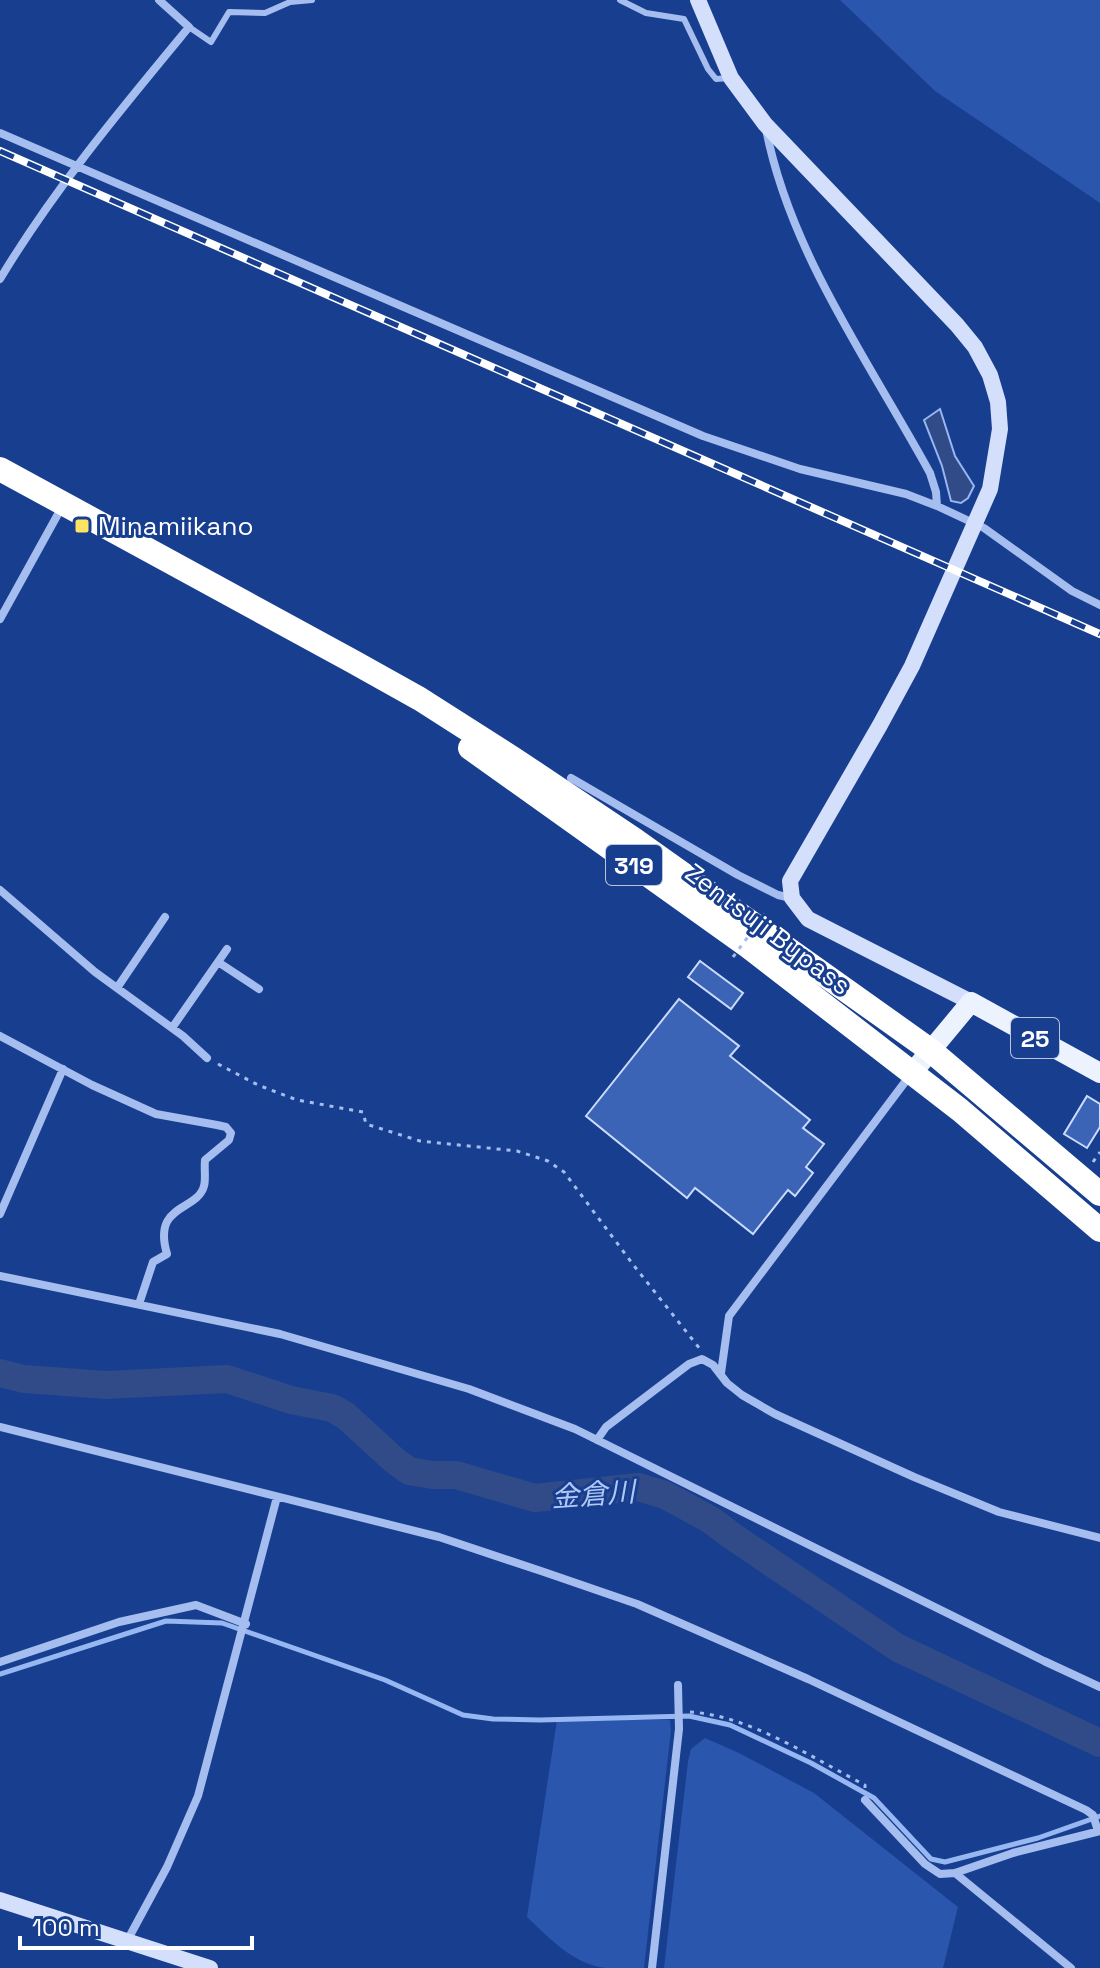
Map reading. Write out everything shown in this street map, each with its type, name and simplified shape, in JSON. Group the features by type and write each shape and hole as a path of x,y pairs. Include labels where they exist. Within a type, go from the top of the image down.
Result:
{"highway":[{"name":"Zentsuji Bypass","path":"0,469 420,699 635,840 930,1050 1100,1194"},
{"name":"Zentsuji Bypass","path":"352,661 500,771 749,947 960,1110 1100,1230"}],"main road":[{"path":"912,1073 971,1002"},
{"name":"25","path":"971,1002 1100,1073"}],"street":[{"path":"0,279 27,234 77,167 189,27 159,0"},
{"path":"698,0 731,78 765,124 957,325 975,347 990,375 998,402 1000,429 990,489 975,524 891,706 792,874 792,898 808,919 971,1002"},
{"path":"765,124 774,170 803,246 930,473 937,506"},
{"path":"0,133 690,431 800,469 906,494 937,506 1009,544 1072,591 1100,605"},
{"path":"0,619 63,504"},
{"path":"571,778 738,875 778,895 792,898"},
{"path":"0,890 95,972 172,1028 207,1058"},
{"path":"117,988 165,917"},
{"path":"172,1028 227,949"},
{"path":"218,962 259,989"},
{"path":"0,1036 156,1114 226,1127 231,1133 229,1140 205,1160 204,1186 200,1193 170,1216 164,1232 167,1254 153,1262 139,1304"},
{"path":"0,1214 63,1069"},
{"path":"721,1373 729,1316 912,1073"},
{"path":"0,1276 280,1334 455,1385 597,1440 1100,1687"},
{"path":"597,1440 606,1427 689,1364 702,1359 713,1365 727,1383 742,1395 775,1414 976,1504 1100,1538"},
{"path":"0,1427 439,1537 637,1604 808,1679 1097,1825"},
{"path":"126,1942 167,1867 198,1796 277,1497"},
{"path":"0,1662 119,1622 196,1605 245,1624"},
{"path":"652,1968 679,1723 678,1685"},
{"path":"865,1800 925,1864 940,1874 955,1873 1097,1825"},
{"path":"955,1873 1071,1968"},
{"path":"0,1900 210,1968"}],"lane":[{"path":"189,27 211,42 229,12 265,13 290,2 312,0"},
{"path":"620,0 646,13 684,19 708,69 716,79 731,78"}],"path":[{"path":"733,957 765,914"},
{"path":"207,1058 258,1085 297,1100 363,1112 366,1124 420,1141 517,1151 548,1161 564,1172 713,1365"},
{"path":"1090,1168 1100,1152"},
{"path":"679,1712 707,1712 736,1721 865,1787"}],"shaded area":[{"path":"840,0 1100,0 1100,203 935,91"},
{"path":"940,409 955,456 974,486 968,498 961,503 951,501 942,466 924,420"},
{"path":"557,1720 670,1720 644,1968 606,1968 583,1962 527,1917"},
{"path":"705,1738 814,1793 958,1907 943,1968 664,1968 688,1761 691,1749"}],"building":[{"path":"700,961 743,993 731,1009 688,977"},
{"path":"679,999 739,1046 730,1056 810,1120 803,1128 824,1144 806,1167 813,1173 795,1196 788,1190 753,1234 695,1188 687,1198 586,1116"},
{"path":"1087,1096 1100,1104 1100,1127 1087,1148 1064,1134"}],"waterway":[{"name":"金倉川","path":"0,1373 24,1379 106,1385 227,1379 291,1400 332,1408 346,1416 409,1471 456,1475 535,1498 638,1487 665,1495 711,1520 898,1648 1100,1743"},
{"path":"0,1674 166,1621 222,1623 385,1680 463,1715 540,1720 689,1716 730,1725 811,1763 874,1798 931,1859 945,1862 1038,1838 1100,1816"}],"railway":[{"path":"0,151 1100,634"}],"place":[{"name":"Minamiikano","path":"82,526"}]}
